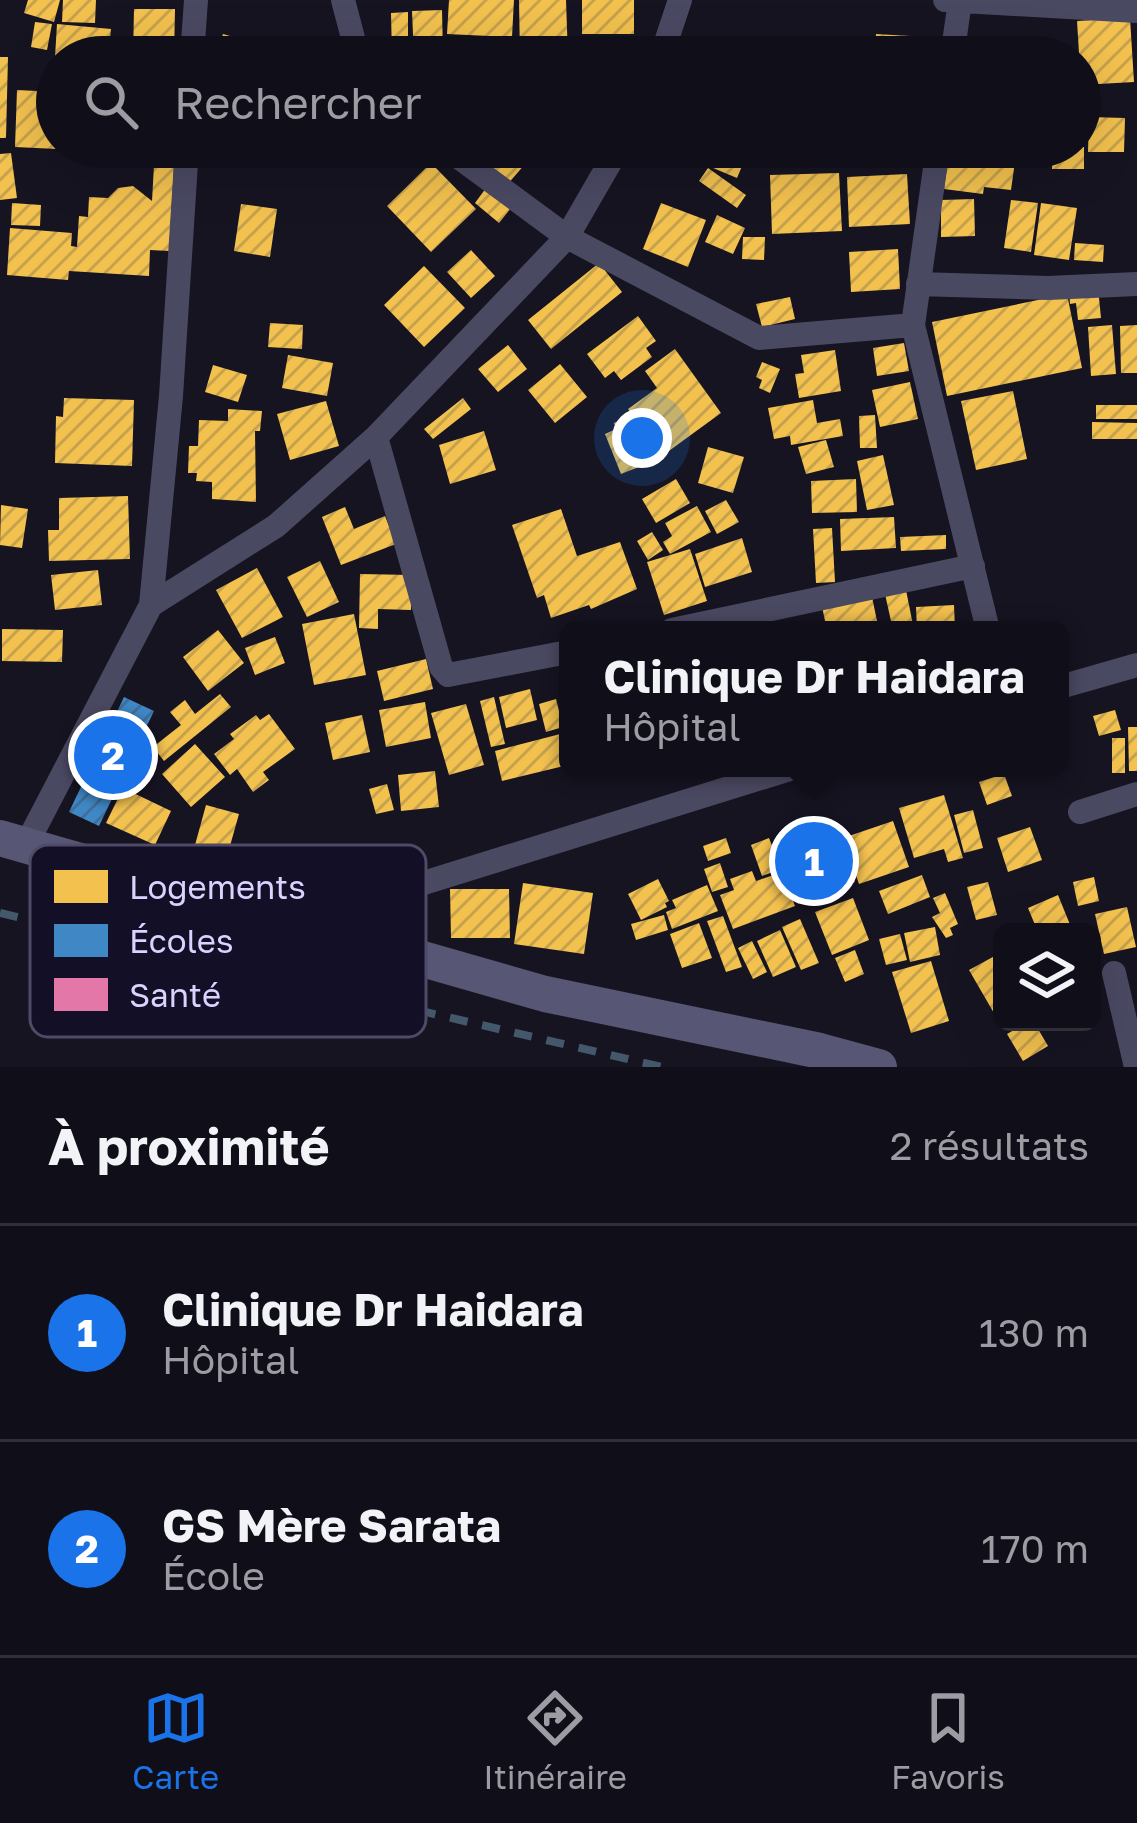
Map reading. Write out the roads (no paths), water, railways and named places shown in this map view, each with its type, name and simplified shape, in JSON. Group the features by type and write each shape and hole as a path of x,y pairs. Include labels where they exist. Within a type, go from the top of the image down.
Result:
{"street":[{"path":"193,36 196,0"},
{"path":"343,0 352,36"},
{"path":"668,36 680,0"},
{"path":"945,0 1137,11"},
{"path":"955,36 960,2"},
{"path":"13,842 151,605 186,168"},
{"path":"473,168 567,237 759,338 913,325"},
{"path":"151,605 276,526 376,437 567,237 607,168"},
{"path":"935,168 913,325 986,621"},
{"path":"918,284 1048,288 1137,284"},
{"path":"376,437 441,667 448,675 559,654"},
{"path":"714,621 973,566"},
{"path":"1069,684 1137,665"},
{"path":"426,882 764,777"},
{"path":"1079,812 1137,794"},
{"path":"426,960 545,994 878,1067"},
{"path":"1114,973 1136,1067"}],"railway":[{"path":"0,913 30,920"},
{"path":"426,1012 662,1067"}],"place":[{"name":"GS Mère Sarata","path":"113,755"},
{"name":"Clinique Dr Haidara","path":"814,861"}]}
